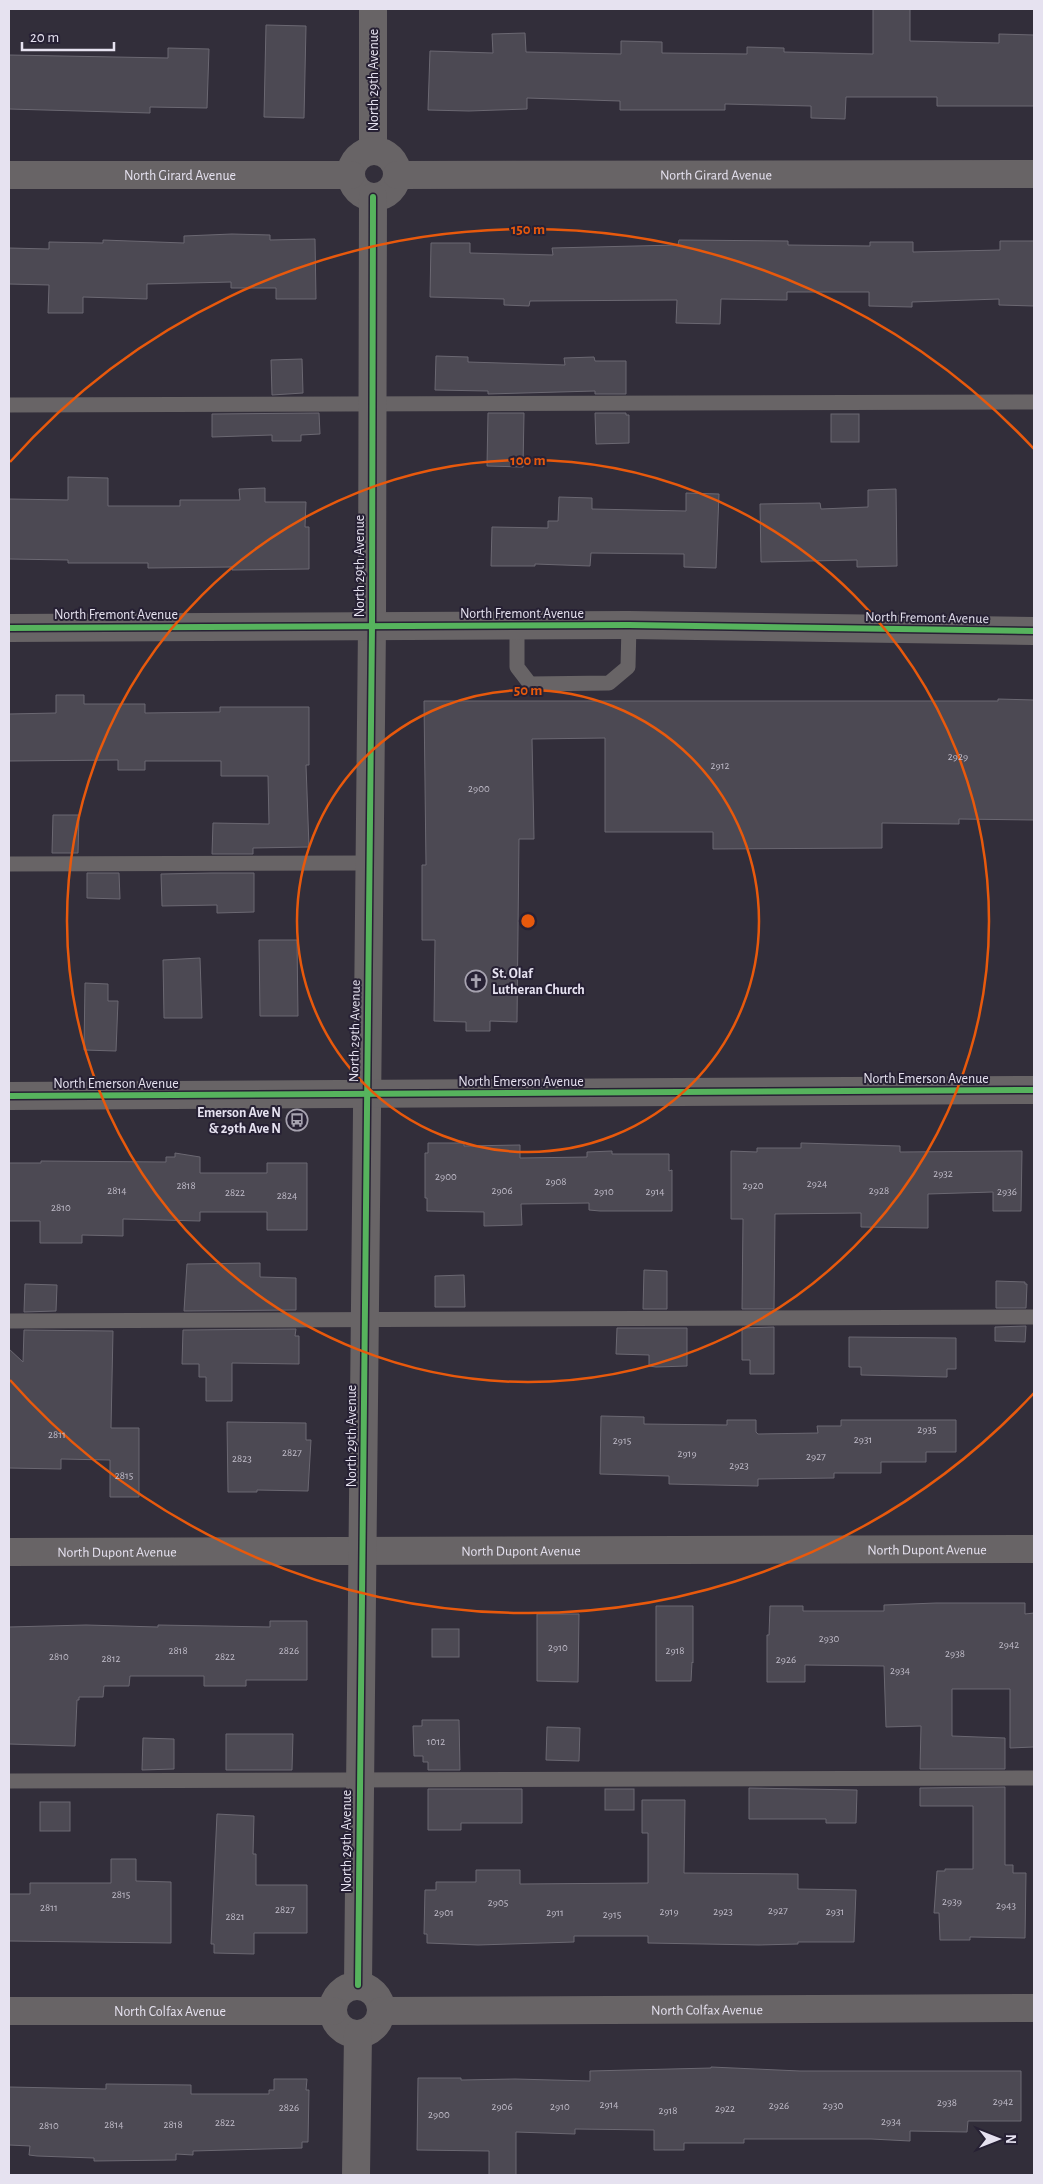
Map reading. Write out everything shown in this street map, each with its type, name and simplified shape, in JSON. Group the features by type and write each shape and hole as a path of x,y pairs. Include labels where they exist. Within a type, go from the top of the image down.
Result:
{"street":[{"name":"North 29th Avenue","path":"373,9 373,151"},
{"path":"373,151 380,151 393,160 397,175 396,182 386,194 373,197 366,196 356,187 351,175 355,162 366,152 373,151"},
{"name":"North Girard Avenue","path":"397,175 1034,174"},
{"name":"North Girard Avenue","path":"9,175 351,175"},
{"name":"North 29th Avenue","path":"358,1985 363,1319 372,625 373,197"},
{"name":"North Fremont Avenue","path":"9,628 629,625 1034,631"},
{"name":"North Emerson Avenue","path":"9,1096 1034,1090"},
{"name":"North Dupont Avenue","path":"9,1552 1034,1549"},
{"path":"358,1985 372,1991 377,1996 381,2003 381,2011 377,2024 365,2033 358,2034 344,2030 338,2025 333,2011 337,1996 343,1990 358,1985"},
{"name":"North Colfax Avenue","path":"381,2011 1034,2008"},
{"name":"North Colfax Avenue","path":"9,2011 333,2011"},
{"path":"356,2175 358,2034"}],"lane":[{"path":"9,405 1034,402"},
{"path":"517,626 517,667 530,684 609,683 628,667 629,625"},
{"path":"9,864 368,863"},
{"path":"9,1321 1034,1317"},
{"path":"9,1781 1034,1778"}],"building":[{"path":"873,9 910,9 910,41 999,43 999,34 1034,35 1034,106 937,106 937,97 846,97 845,119 811,118 811,106 725,104 725,110 620,110 620,101 527,98 527,109 428,110 430,51 493,53 492,34 525,33 526,52 621,54 621,41 662,42 662,53 747,54 747,47 784,48 784,52 873,54"},
{"path":"266,25 306,26 304,118 264,117"},
{"path":"168,48 209,49 207,108 150,107 150,113 9,109 9,55 168,58"},
{"path":"270,235 270,240 315,239 316,299 276,299 276,288 231,288 231,282 147,284 147,299 83,297 83,313 48,313 49,285 9,284 9,248 49,249 49,242 103,243 103,240 184,243 184,236"},
{"path":"679,240 788,241 788,245 870,246 870,242 913,242 913,252 1000,250 1000,241 1034,241 1034,306 999,305 999,299 912,302 912,307 869,306 869,292 787,292 787,300 721,299 720,324 676,323 677,300 530,301 529,306 504,305 504,299 430,297 431,243 470,243 470,253 553,255 552,248 678,245"},
{"path":"436,356 468,357 468,362 565,365 564,358 594,357 595,361 626,361 626,394 595,394 595,391 488,394 488,391 435,390"},
{"path":"302,359 303,393 272,395 271,360"},
{"path":"319,413 320,434 301,435 301,441 272,441 272,435 212,437 212,414"},
{"path":"488,413 524,413 523,467 487,466"},
{"path":"595,413 626,413 626,415 629,415 629,443 596,444"},
{"path":"831,414 859,414 859,442 831,442"},
{"path":"68,477 108,478 108,506 180,506 180,500 240,500 239,489 265,488 265,502 306,502 305,527 309,527 309,569 232,570 232,567 148,568 148,563 68,563 68,560 9,559 9,499 68,500"},
{"path":"896,489 897,566 857,567 857,560 761,562 760,504 820,503 821,509 868,507 868,490"},
{"path":"686,493 719,494 716,568 684,567 684,554 591,553 590,566 535,564 535,566 491,566 492,527 548,528 548,521 558,521 559,497 592,498 592,509 686,511"},
{"path":"56,695 84,695 84,704 145,704 145,713 220,712 220,707 309,707 309,765 306,765 309,847 253,848 253,854 212,854 213,823 269,824 268,776 221,776 221,761 145,761 145,770 118,770 118,760 9,761 9,714 56,713"},
{"path":"998,699 1034,700 1034,820 959,819 959,824 882,823 882,848 713,849 713,832 605,832 605,738 532,739 534,839 519,839 517,1022 490,1021 490,1031 466,1031 466,1022 434,1021 435,940 422,940 422,865 426,865 424,701 998,701"},
{"path":"53,815 79,815 78,853 52,853"},
{"path":"87,873 119,873 120,899 87,898"},
{"path":"254,873 254,912 217,913 217,905 162,906 161,874"},
{"path":"259,940 297,940 298,1016 260,1016"},
{"path":"200,958 202,1018 164,1018 163,960"},
{"path":"85,983 108,984 108,1001 118,1001 116,1051 84,1050"},
{"path":"428,1143 464,1143 464,1146 520,1145 520,1158 587,1157 587,1152 612,1151 612,1154 669,1154 669,1171 672,1170 672,1211 589,1210 589,1203 521,1204 522,1225 484,1226 484,1212 427,1211 427,1198 425,1198 425,1153 428,1153"},
{"path":"801,1143 900,1146 900,1152 1022,1151 1021,1211 993,1211 993,1192 928,1194 928,1228 861,1227 861,1213 775,1214 774,1309 742,1309 743,1219 731,1219 731,1151 757,1152 757,1148 801,1148"},
{"path":"175,1153 200,1157 200,1173 267,1173 267,1163 307,1163 307,1230 267,1230 267,1212 200,1212 200,1221 123,1219 123,1236 82,1235 82,1243 40,1243 40,1221 9,1221 9,1163 41,1163 41,1161 166,1162 166,1157 175,1157"},
{"path":"260,1263 260,1277 296,1278 296,1310 184,1311 187,1264"},
{"path":"644,1270 667,1271 667,1309 643,1309"},
{"path":"464,1275 465,1307 435,1307 435,1276"},
{"path":"996,1281 1025,1282 1027,1284 1026,1308 996,1308"},
{"path":"25,1284 57,1285 56,1311 24,1312"},
{"path":"1026,1326 1025,1342 995,1341 995,1327"},
{"path":"774,1327 774,1374 750,1374 750,1360 742,1360 742,1328"},
{"path":"617,1328 687,1328 687,1366 649,1366 649,1355 616,1354"},
{"path":"296,1329 295,1336 299,1336 299,1364 232,1363 232,1401 206,1401 206,1377 199,1377 199,1364 182,1364 183,1330"},
{"path":"24,1330 113,1331 111,1428 139,1428 139,1497 110,1497 110,1460 61,1459 61,1469 9,1468 9,1349 23,1362"},
{"path":"849,1337 956,1338 956,1369 947,1369 947,1377 861,1375 861,1367 849,1367"},
{"path":"601,1416 644,1417 644,1424 727,1425 727,1420 756,1420 756,1432 758,1434 818,1433 817,1426 841,1426 841,1420 956,1420 956,1452 926,1452 926,1462 881,1462 881,1473 834,1473 834,1478 758,1479 758,1486 669,1484 669,1476 600,1474"},
{"path":"227,1422 306,1423 306,1440 311,1440 308,1491 257,1490 257,1492 228,1492"},
{"path":"1025,1603 1025,1614 1034,1613 1034,1747 1010,1748 1010,1689 952,1689 952,1736 1005,1738 1005,1769 920,1769 921,1726 886,1727 884,1666 805,1665 805,1682 767,1682 767,1635 769,1635 770,1606 803,1606 803,1611 884,1611 884,1605"},
{"path":"656,1606 693,1606 693,1663 691,1681 656,1681"},
{"path":"537,1614 579,1614 578,1682 537,1681"},
{"path":"270,1621 307,1621 307,1680 246,1680 246,1686 204,1686 204,1676 130,1676 129,1686 104,1686 103,1697 79,1697 79,1700 77,1700 75,1746 9,1744 9,1627 86,1625 158,1627 158,1625 270,1627"},
{"path":"432,1629 459,1629 459,1657 432,1657"},
{"path":"422,1720 459,1720 460,1770 428,1770 428,1762 423,1762 423,1756 414,1756 413,1726 422,1726"},
{"path":"547,1727 580,1728 579,1761 546,1760"},
{"path":"226,1734 293,1734 292,1770 226,1770"},
{"path":"143,1738 174,1739 174,1769 142,1770"},
{"path":"1005,1787 1005,1865 1013,1865 1013,1873 1026,1873 1025,1938 970,1937 970,1940 940,1940 939,1913 934,1913 937,1871 945,1871 945,1869 973,1869 973,1806 920,1806 920,1788"},
{"path":"749,1788 857,1790 856,1823 826,1823 826,1819 749,1819"},
{"path":"428,1789 522,1789 522,1823 461,1823 461,1830 428,1830"},
{"path":"605,1789 634,1789 634,1810 605,1810"},
{"path":"642,1800 685,1800 684,1873 798,1874 798,1889 856,1890 854,1942 798,1942 798,1944 759,1945 648,1943 648,1936 574,1936 574,1942 478,1945 427,1943 427,1934 424,1934 425,1890 436,1890 436,1882 476,1882 476,1870 520,1870 520,1884 648,1883 648,1833 642,1833"},
{"path":"40,1802 70,1802 70,1831 40,1831"},
{"path":"217,1814 254,1816 253,1854 256,1854 256,1885 307,1885 307,1933 254,1933 254,1954 214,1953 214,1944 211,1944"},
{"path":"111,1859 136,1859 136,1881 171,1882 171,1943 9,1941 9,1894 30,1894 30,1883 111,1883"},
{"path":"711,2067 800,2071 1021,2071 1021,2121 968,2121 967,2132 910,2131 910,2141 871,2139 744,2139 744,2143 684,2143 684,2150 654,2150 654,2130 575,2129 575,2134 516,2132 516,2175 489,2175 489,2151 417,2150 418,2078 590,2081 590,2071"},
{"path":"274,2079 307,2079 306,2090 309,2090 308,2142 302,2142 302,2148 193,2151 193,2155 176,2154 176,2160 94,2161 94,2158 29,2155 30,2146 9,2145 9,2087 106,2089 106,2084 191,2085 191,2094 269,2094 269,2090 274,2090"}],"cycle path":[{"path":"358,1985 372,625 373,197"},
{"path":"9,628 629,625 1034,631"},
{"path":"9,1096 1034,1090"}],"place":[{"name":"St. Olaf Lutheran Church","path":"476,981"},
{"name":"Emerson Ave N & 29th Ave N","path":"297,1120"}]}
